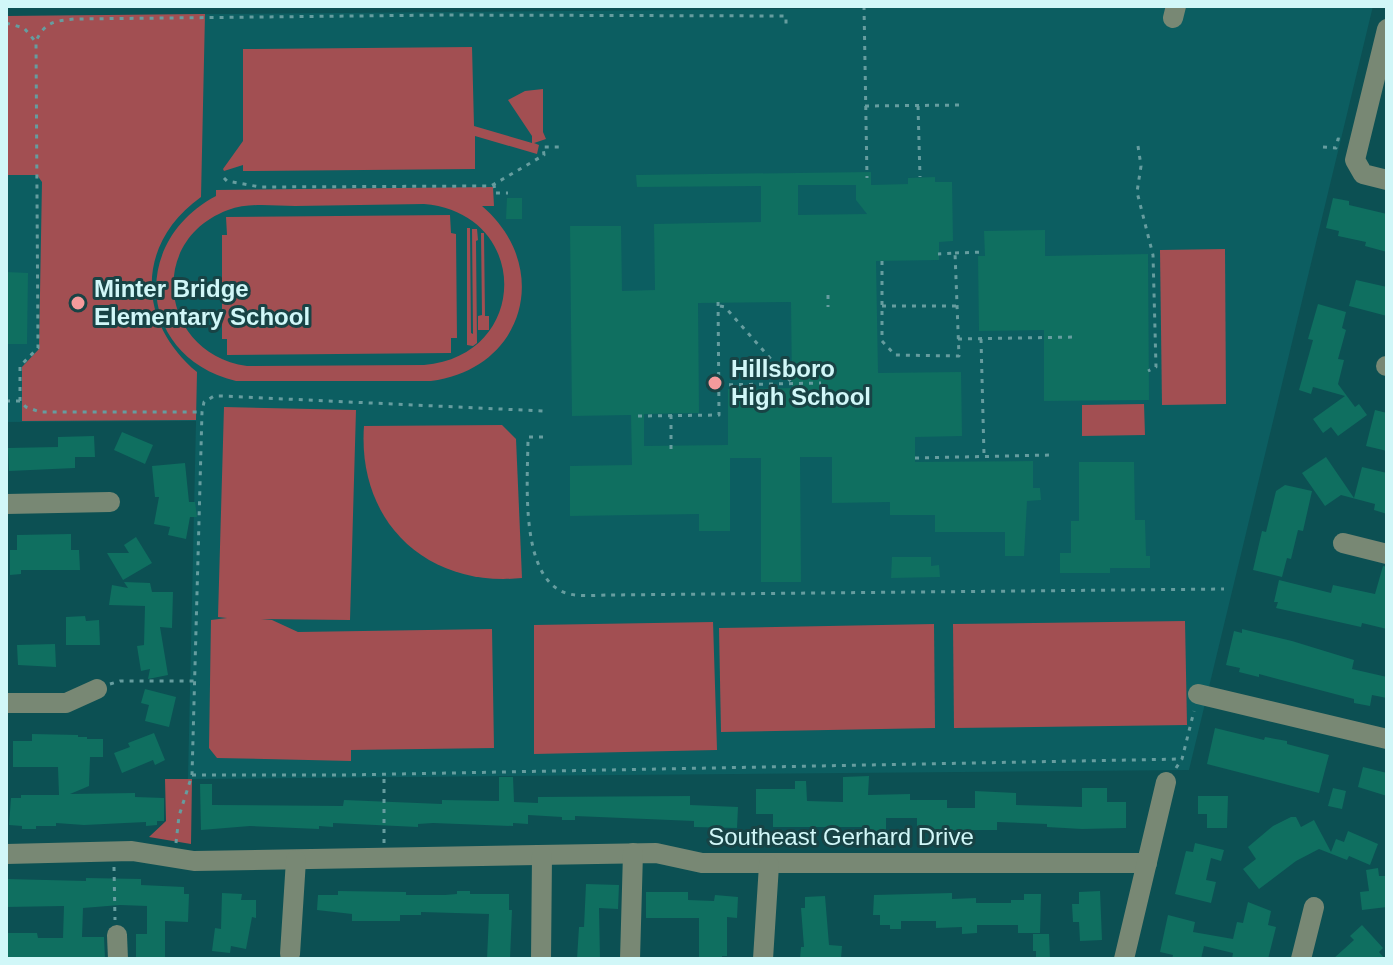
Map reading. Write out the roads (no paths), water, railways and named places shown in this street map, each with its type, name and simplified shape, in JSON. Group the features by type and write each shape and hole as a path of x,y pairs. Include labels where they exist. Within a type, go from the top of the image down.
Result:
{"street":[{"path":"1387,29 1355,160 1363,174 1387,180"},
{"path":"6,504 110,502"},
{"path":"1343,543 1387,554"},
{"path":"6,703 66,703 97,689"},
{"path":"1207,696 1387,739"},
{"path":"1124,959 1166,782"},
{"name":"Southeast Gerhard Drive","path":"6,854 132,851 194,861 656,853 702,863 769,865 1147,863"},
{"path":"630,959 633,853"},
{"path":"541,959 542,856"},
{"path":"290,954 296,860"},
{"path":"763,959 769,865"},
{"path":"1301,959 1314,907"},
{"path":"117,935 118,959"}],"place":[{"name":"Minter Bridge Elementary School","path":"78,303"},
{"name":"Hillsboro High School","path":"715,383"}]}
